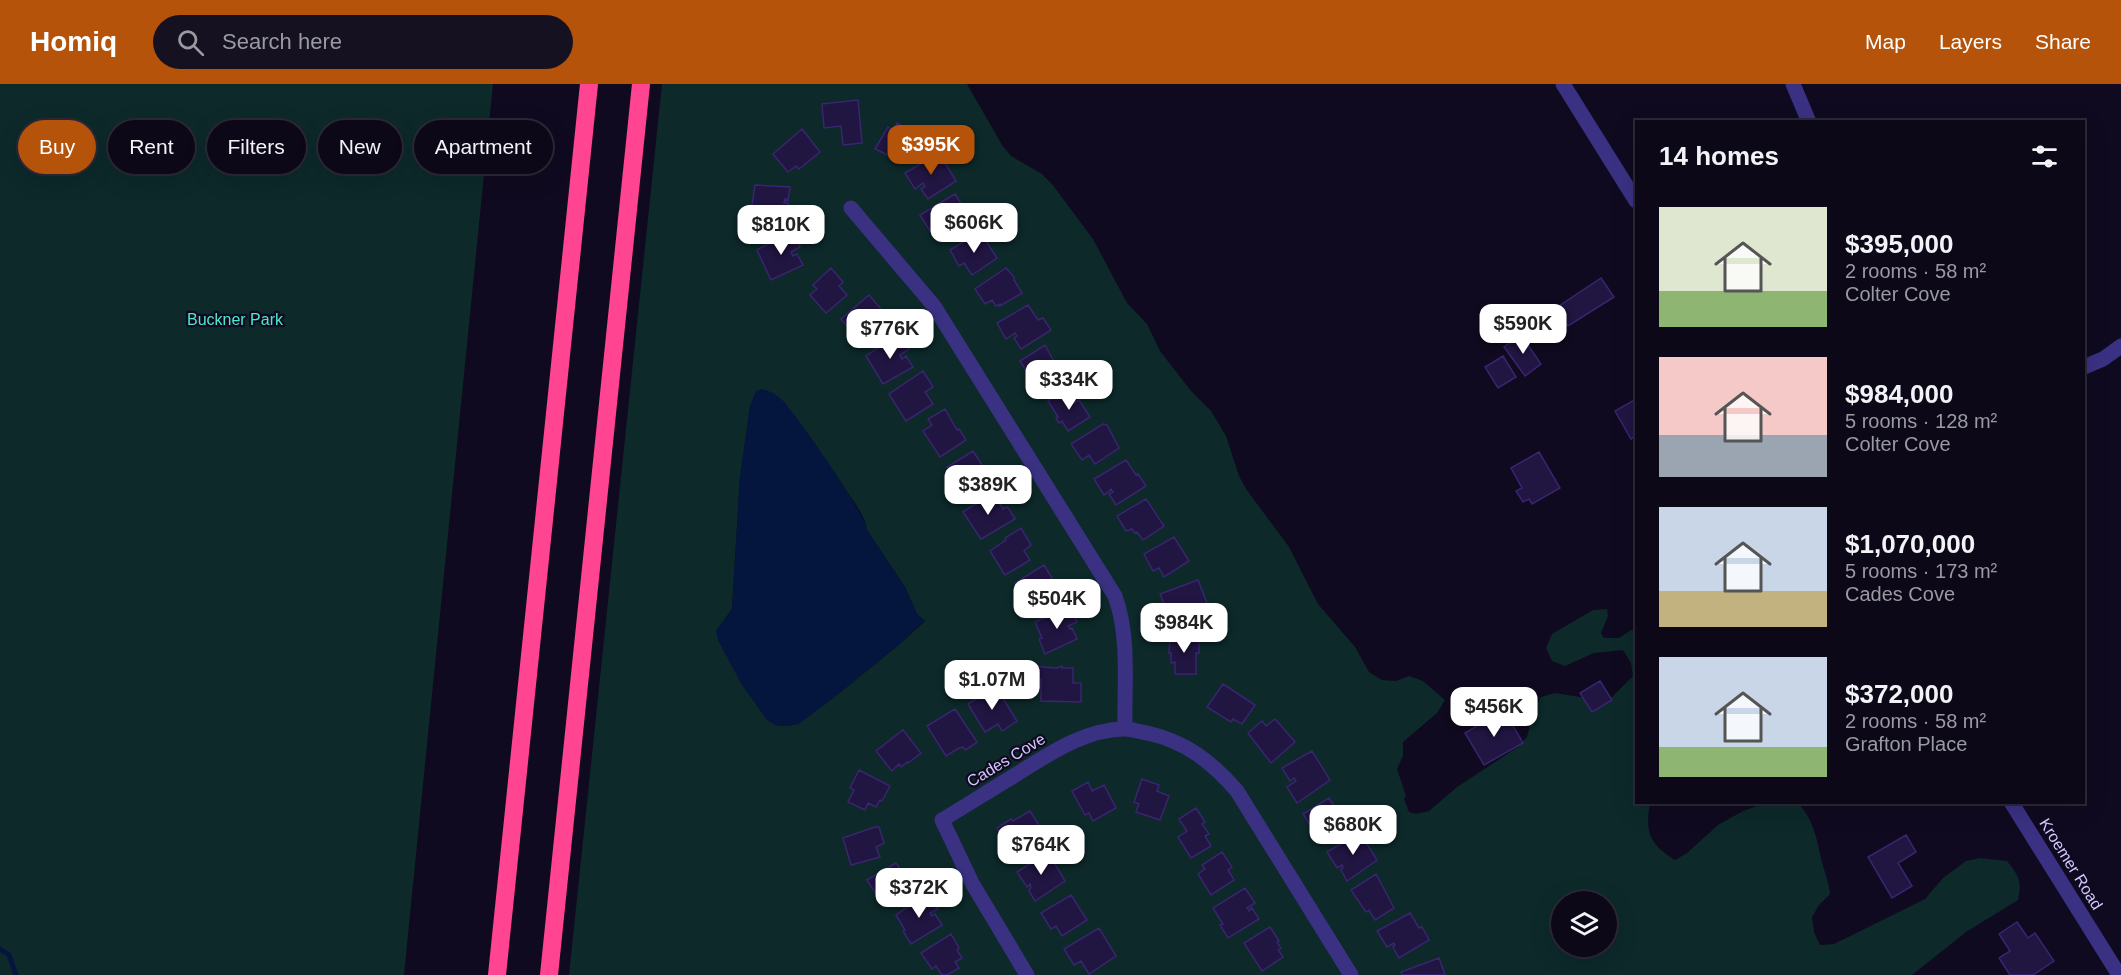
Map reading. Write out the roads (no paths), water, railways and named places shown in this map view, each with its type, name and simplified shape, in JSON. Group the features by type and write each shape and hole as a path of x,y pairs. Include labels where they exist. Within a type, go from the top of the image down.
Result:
{"highway":[{"path":"497,975 589,84"},
{"path":"549,975 641,84"}],"street":[{"path":"1563,84 1635,199"},
{"path":"1793,84 1808,120"},
{"path":"851,208 921,288 938,311 1115,596 1120,611 1123,636 1125,729 1158,736 1185,746 1205,758 1223,774 1238,793 1351,975"},
{"path":"2085,367 2121,346"},
{"name":"Cades Cove","path":"1028,975 972,883 942,820 1069,743 1096,733 1125,729"},
{"name":"Kroemer Road","path":"2012,804 2118,975"}],"water":[{"path":"761,389 772,392 781,399 814,442 843,484 867,530 905,587 917,614 925,622 832,699 798,724 787,726 775,725 767,720 742,685 718,640 716,631 732,609 740,476 750,405 756,391"}],"waterway":[{"path":"0,949 9,955 16,975"}],"park label":[{"name":"Buckner Park","path":"235,319"}]}
